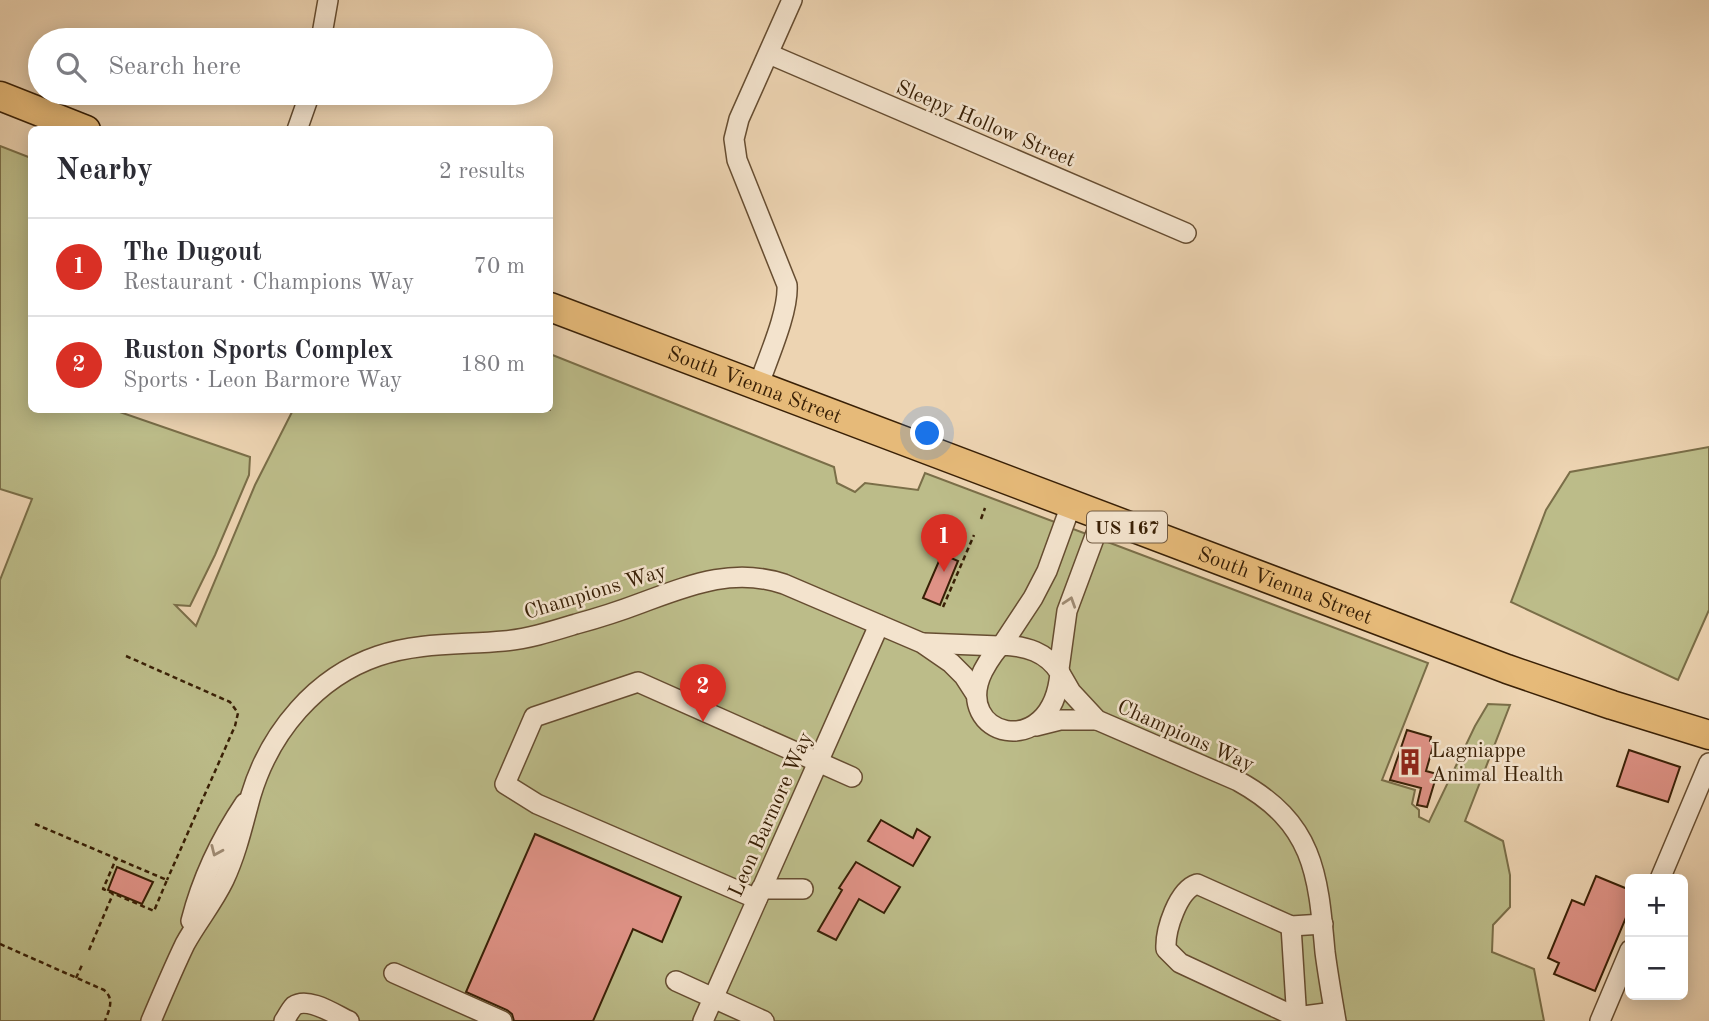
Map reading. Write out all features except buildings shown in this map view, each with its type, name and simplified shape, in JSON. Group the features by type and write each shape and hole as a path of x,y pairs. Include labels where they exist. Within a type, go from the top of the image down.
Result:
{"highway":[{"path":"0,96 76,126"},
{"name":"South Vienna Street","path":"553,308 1507,669 1709,735"}],"street":[{"path":"323,28 328,0"},
{"path":"758,387 788,292 737,160 734,139 739,119 792,0"},
{"name":"Sleepy Hollow Street","path":"769,54 1186,233"},
{"path":"298,126 306,105"},
{"path":"975,693 981,676 1033,598 1047,571 1071,505"},
{"path":"1032,727 1053,706 1057,696 1067,611 1102,517"},
{"name":"Champions Way","path":"150,1021 186,942 222,884 238,849 252,793 280,734 308,698 330,680 352,666 401,649 508,640 555,631 696,583 738,576 775,581 922,643 951,663 964,676 975,693 983,716 996,727 1015,731 1060,720 1097,720 1256,791 1285,817 1307,848 1319,890 1335,1016"},
{"name":"Leon Barmore Way","path":"703,1021 879,625"},
{"name":"Champions Way","path":"922,643 1034,650 1060,671 1071,692 1097,720"},
{"path":"803,889 759,894 537,804 505,784 534,717 638,682 852,777"},
{"path":"1662,874 1709,763"},
{"path":"1323,924 1291,926 1197,884 1185,890 1168,929 1166,949 1180,963 1297,1019 1335,1016"},
{"path":"1291,926 1297,1019"},
{"path":"1600,1021 1625,962"},
{"path":"394,973 502,1021"},
{"path":"676,981 764,1021"},
{"path":"285,1021 294,1007 302,1003 313,1004 349,1021"}],"path":[{"path":"981,519 985,508"},
{"path":"943,607 974,535"},
{"path":"116,859 103,889 154,911 235,726 238,713 230,702 126,656"},
{"path":"35,824 167,880"},
{"path":"89,950 113,894"},
{"path":"0,944 108,993 111,1006 104,1021"},
{"path":"76,978 82,965"}],"green space":[{"path":"0,146 28,157 28,413 123,413 250,457 249,475 190,606 175,605 196,626 255,485 291,413 553,413 553,355 834,467 837,483 855,492 865,483 918,490 925,473 1428,663 1382,780 1415,790 1412,804 1419,810 1419,817 1429,822 1488,704 1510,705 1465,821 1503,841 1510,875 1510,907 1493,925 1492,952 1534,969 1544,1021 0,1021 0,580 32,499 0,489"},
{"path":"1709,447 1709,610 1678,680 1511,602 1546,510 1570,472"}],"place":[{"name":"The Dugout","path":"944,572"},
{"name":"Ruston Sports Complex","path":"703,722"},
{"name":"Lagniappe Animal Health","path":"1410,762"}]}
